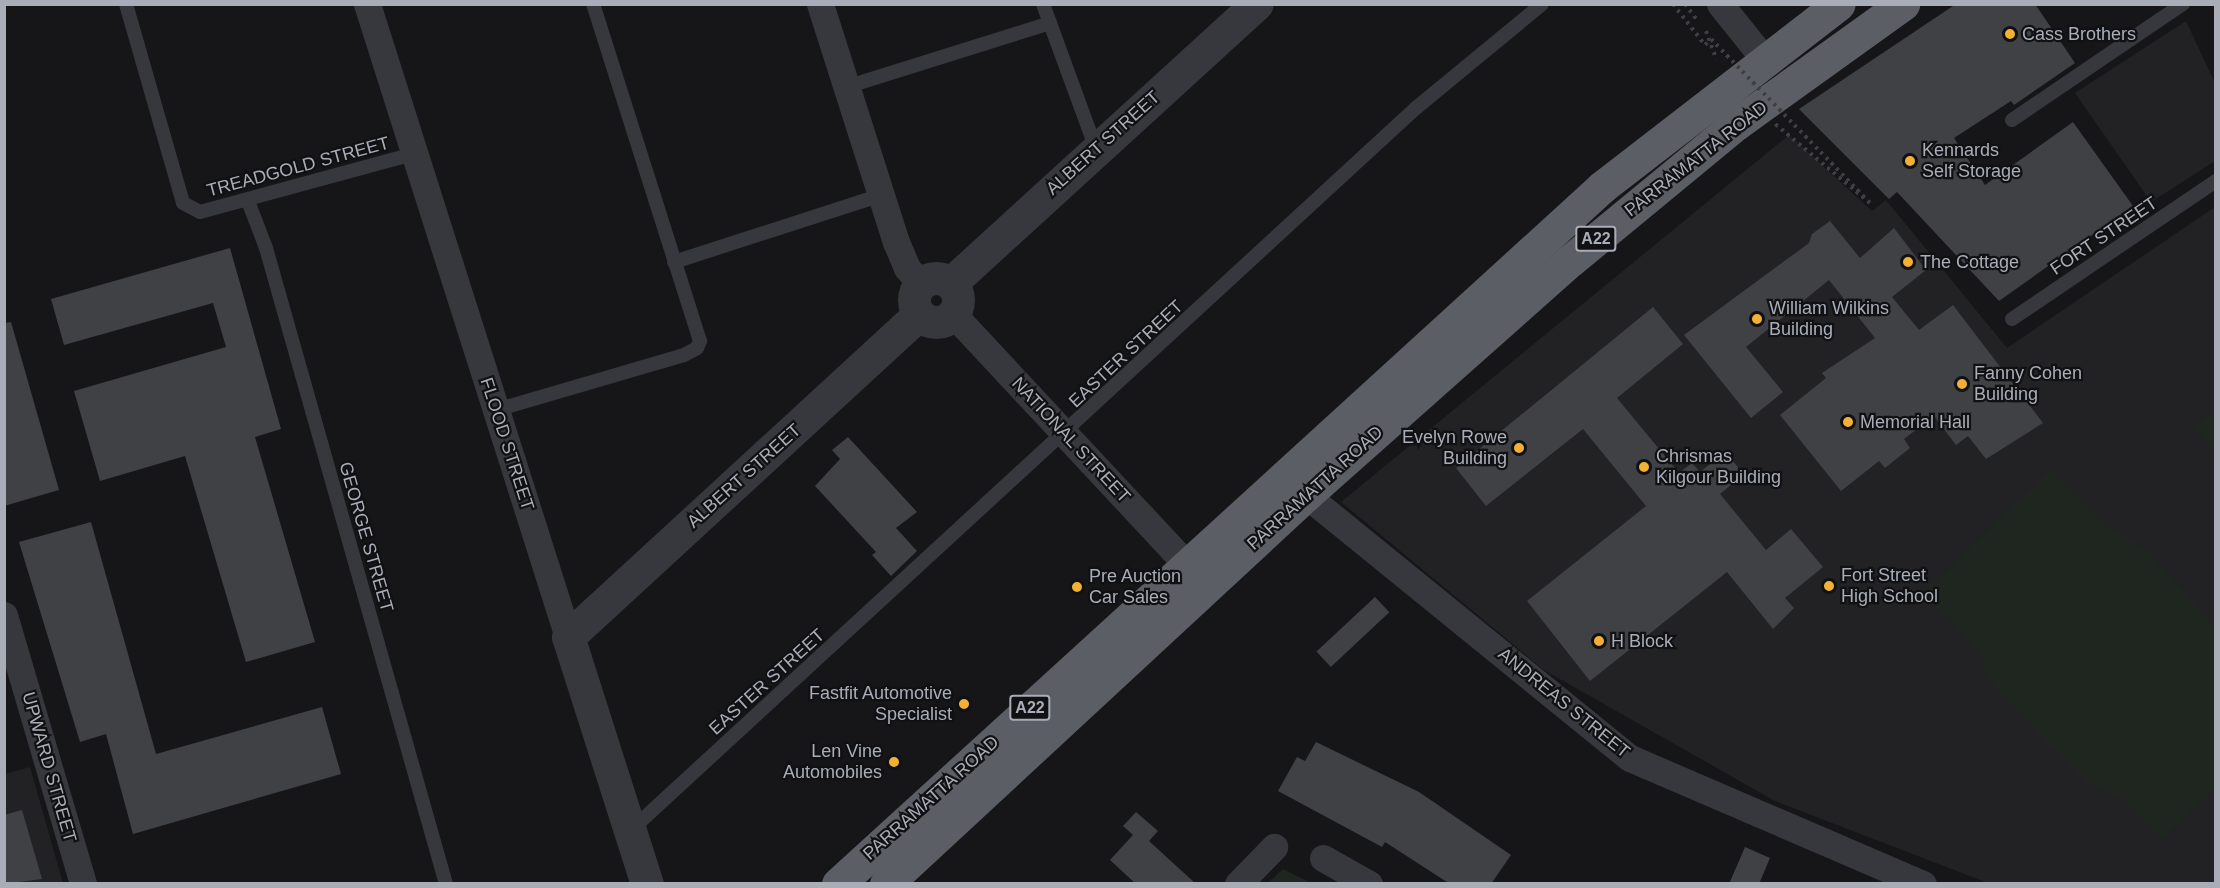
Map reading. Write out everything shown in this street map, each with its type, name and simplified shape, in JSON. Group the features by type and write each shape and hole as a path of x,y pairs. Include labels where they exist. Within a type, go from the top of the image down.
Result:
{"highway":[{"name":"PARRAMATTA ROAD","path":"838,884 1602,187 1764,59 1839,4"},
{"name":"PARRAMATTA ROAD","path":"886,884 1306,495 1570,260 1736,124 1903,4"}],"street":[{"name":"FLOOD STREET","path":"367,4 647,884"},
{"name":"NATIONAL STREET","path":"820,4 881,195 907,268 1188,566"},
{"name":"ALBERT STREET","path":"568,637 1257,4"},
{"path":"1720,4 1764,59"},
{"name":"ANDREAS STREET","path":"1306,495 1630,758 1923,884"},
{"name":"UPWARD STREET","path":"4,615 83,884"},
{"path":"1238,884 1274,847"},
{"path":"1323,858 1369,884"}],"lane":[{"name":"TREADGOLD STREET","path":"126,4 183,203 200,212 248,201 414,154"},
{"path":"496,410 698,348 700,342 592,4"},
{"path":"1043,4 1096,150"},
{"name":"EASTER STREET","path":"630,831 1066,434 1416,108 1542,4"},
{"path":"2013,120 2182,4"},
{"path":"846,87 1050,24"},
{"name":"FORT STREET","path":"2012,319 2216,182"},
{"path":"674,262 881,195"},
{"name":"GEORGE STREET","path":"248,201 266,248 446,884"}],"path":[{"path":"1673,4 1705,45 1712,39 1870,202 1774,123"},
{"path":"1708,34 1716,59"}],"shaded area":[{"path":"2186,21 2215,83 2215,161 2151,202 2075,93"},
{"name":"Fort Street High School","path":"1789,135 1872,211 1886,200 2007,348 2215,207 2215,883 1988,883 1775,801 1544,670 1341,502"},
{"path":"2215,411 2215,455 2195,425"},
{"path":"2050,470 2109,529 2136,543 2151,556 2215,626 2215,788 2163,839 2123,799 2086,782 2001,695 1989,678 1977,649 1923,594"},
{"path":"30,767 63,883 5,884 5,774"},
{"path":"1283,869 1311,883 1268,883"}],"building":[{"name":"Kennards Self Storage","path":"1956,4 2035,4 2075,63 2014,105 2011,101 1954,138 1985,185 2073,122 2133,206 1999,301 1897,192 1889,199 1799,109"},
{"path":"1830,221 1860,258 1894,228 1926,270 1892,297 1919,330 1953,305 2043,423 1986,459 1968,436 1956,445 1934,416 1904,439 1910,448 1885,468 1879,461 1841,491 1780,415 1826,378 1822,373 1875,338 1829,280 1746,347 1783,392 1751,418 1684,335 1809,243 1812,234"},
{"path":"230,248 281,429 255,437 315,642 246,662 185,456 100,481 74,391 226,347 213,303 64,345 51,299"},
{"path":"1653,307 1683,344 1617,398 1679,473 1692,463 1700,472 1725,452 1744,474 1720,494 1766,550 1791,529 1823,567 1785,598 1794,608 1773,629 1727,572 1590,681 1527,601 1646,506 1583,429 1486,506 1456,468"},
{"path":"11,322 59,490 4,506 4,323"},
{"path":"848,437 917,512 896,528 917,551 891,576 872,555 876,552 815,486 840,459 832,450"},
{"path":"91,522 156,754 322,707 341,774 133,834 106,734 80,742 19,542"},
{"path":"1375,597 1389,612 1331,667 1316,652"},
{"path":"1316,742 1419,792 1511,855 1491,884 1450,884 1385,842 1382,847 1278,791 1297,757 1305,761"},
{"path":"22,810 42,879 4,884 4,815"},
{"path":"1136,812 1158,831 1149,841 1196,884 1136,884 1110,860 1133,835 1123,826"},
{"path":"1745,847 1770,858 1759,884 1729,884"}],"place":[{"name":"Cass Brothers","path":"2010,34"},
{"name":"Kennards Self Storage","path":"1910,161"},
{"name":"The Cottage","path":"1908,262"},
{"name":"William Wilkins Building","path":"1757,319"},
{"name":"Fanny Cohen Building","path":"1962,384"},
{"name":"Memorial Hall","path":"1848,422"},
{"name":"Evelyn Rowe Building","path":"1519,448"},
{"name":"Chrismas Kilgour Building","path":"1644,467"},
{"name":"Fort Street High School","path":"1829,586"},
{"name":"Pre Auction Car Sales","path":"1077,587"},
{"name":"H Block","path":"1599,641"},
{"name":"Fastfit Automotive Specialist","path":"964,704"},
{"name":"Len Vine Automobiles","path":"894,762"}]}
